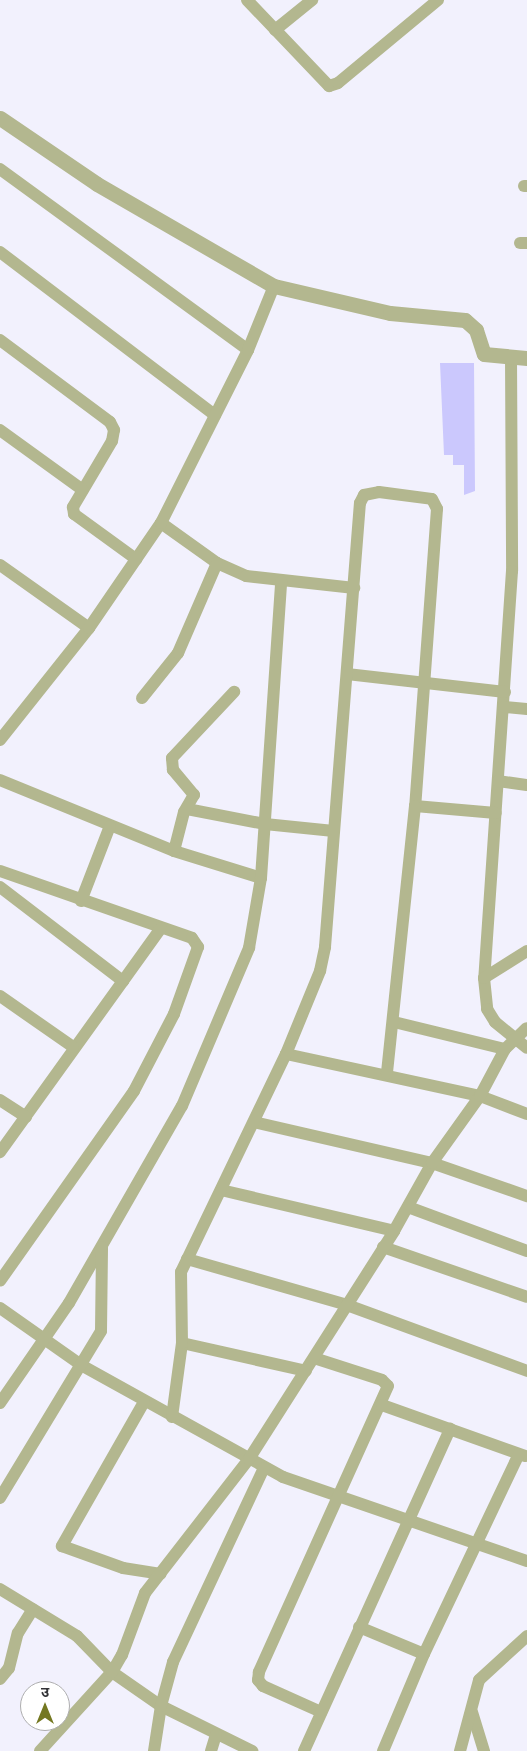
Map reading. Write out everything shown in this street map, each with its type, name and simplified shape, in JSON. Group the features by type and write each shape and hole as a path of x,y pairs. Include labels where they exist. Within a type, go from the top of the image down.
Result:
{"street":[{"path":"247,0 329,86 338,83 438,0"},
{"path":"275,30 312,0"},
{"path":"0,118 97,184 274,286 382,311 465,320 476,330 484,354 527,358"},
{"path":"0,170 248,350"},
{"path":"0,252 215,415"},
{"path":"0,740 88,628 161,523 248,350 274,286"},
{"path":"0,340 110,422 114,430 112,441 73,507 74,514 136,559"},
{"path":"509,1044 488,1009 484,978 506,692 512,571 511,357"},
{"path":"0,430 83,490"},
{"path":"172,1417 182,1344 179,1283 187,1259 286,1054 320,971 334,831 360,503 364,495 379,492 432,499 437,509 415,806 394,1022 387,1074"},
{"path":"161,523 217,563 246,576 282,582 354,588"},
{"path":"142,698 178,653 217,563"},
{"path":"0,565 88,628"},
{"path":"0,1403 102,1247 182,1106 213,1039 249,948 262,878 282,582"},
{"path":"347,674 506,692"},
{"path":"174,851 193,792 173,770 172,758 234,692"},
{"path":"504,707 527,708"},
{"path":"0,718 11,725"},
{"path":"0,780 174,851 262,878"},
{"path":"498,781 527,785"},
{"path":"415,806 496,813"},
{"path":"187,809 265,824 334,831"},
{"path":"82,900 110,826"},
{"path":"0,871 192,938 198,947 174,1014 134,1091 0,1281"},
{"path":"0,887 123,981"},
{"path":"0,1152 161,928"},
{"path":"484,978 527,951"},
{"path":"1,998 73,1048"},
{"path":"394,1022 527,1048"},
{"path":"40,1751 112,1672 122,1655 145,1592 162,1574 249,1458 394,1232 432,1163 480,1096 509,1044 527,1028"},
{"path":"286,1054 387,1074 480,1096 527,1114"},
{"path":"0,1100 26,1117"},
{"path":"254,1122 432,1163 527,1196"},
{"path":"221,1190 394,1232"},
{"path":"408,1207 527,1251"},
{"path":"0,1498 97,1341 102,1323 102,1247"},
{"path":"383,1247 527,1297"},
{"path":"187,1259 347,1305 527,1370"},
{"path":"0,1308 82,1366 264,1468 337,1496 477,1542 527,1561"},
{"path":"182,1344 306,1371"},
{"path":"314,1358 385,1381 388,1388 382,1405 337,1496 307,1571 259,1672 258,1680 268,1689 321,1712"},
{"path":"144,1402 62,1546 124,1568 162,1574"},
{"path":"382,1405 523,1455 477,1542 424,1654 383,1751"},
{"path":"304,1751 450,1429"},
{"path":"154,1751 161,1706 173,1662 264,1468"},
{"path":"0,1589 77,1636 112,1672 161,1706 216,1735 252,1751"},
{"path":"0,1679 8,1668 18,1633 33,1609"},
{"path":"359,1627 424,1654"},
{"path":"460,1751 472,1712 473,1693 479,1680 527,1636"},
{"path":"472,1712 484,1751"},
{"path":"211,1751 216,1735"}],"building":[{"path":"440,363 474,363 475,491 464,495 464,465 453,465 453,455 444,455"}]}
